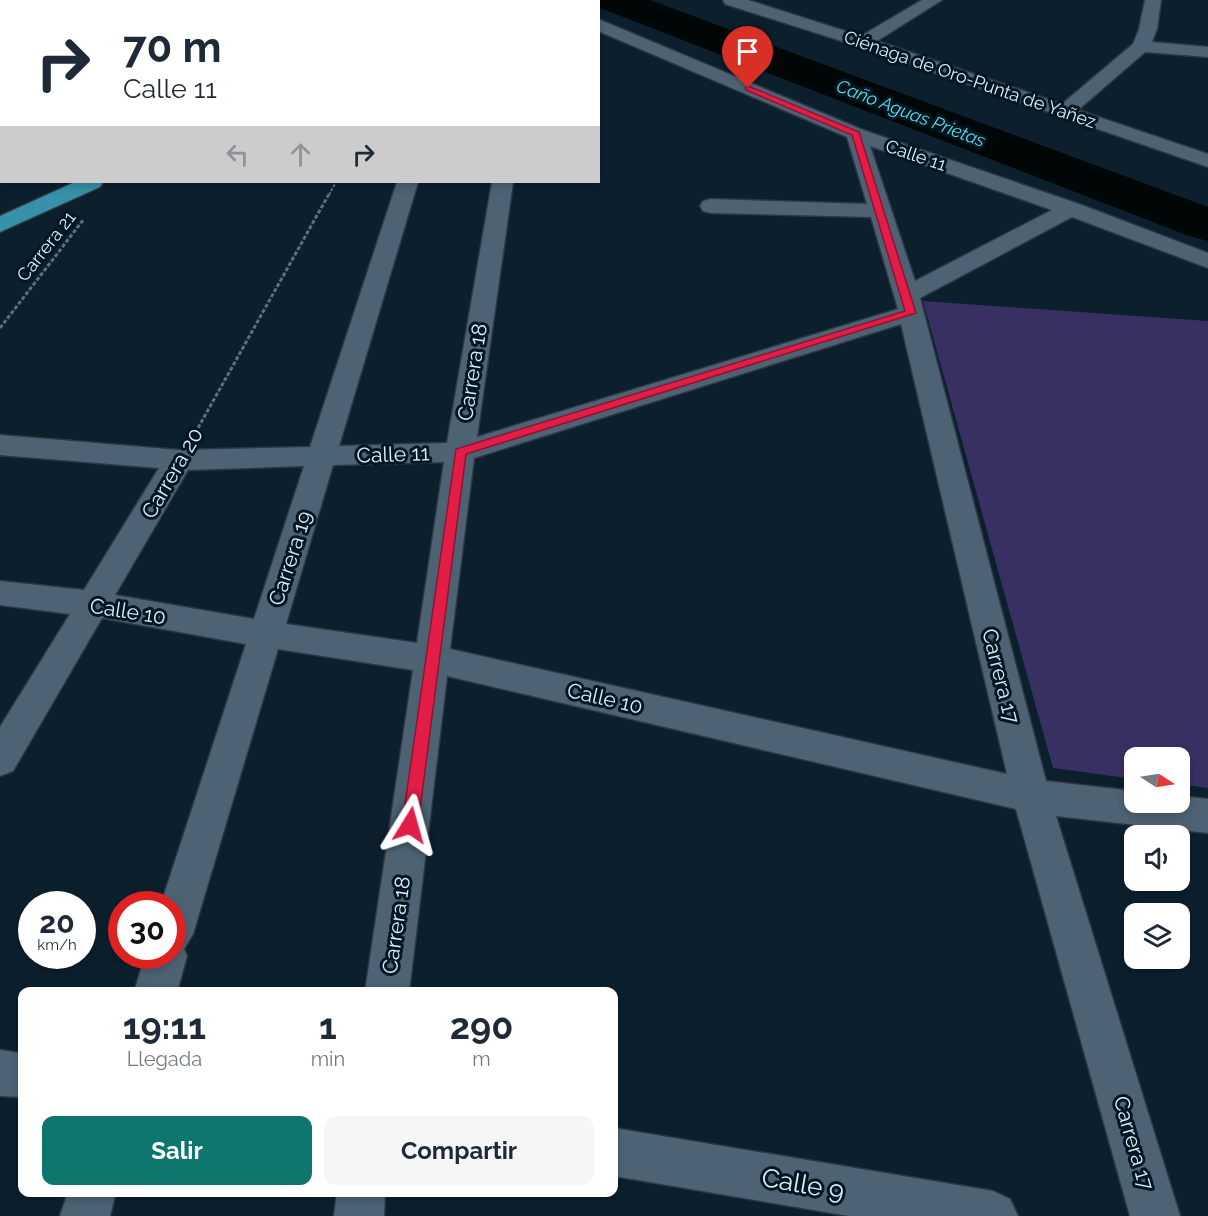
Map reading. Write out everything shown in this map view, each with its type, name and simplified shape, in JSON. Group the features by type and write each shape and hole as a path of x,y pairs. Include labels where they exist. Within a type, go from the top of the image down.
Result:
{"highway":[{"path":"0,225 90,183"}],"street":[{"name":"Ciénaga de Oro-Punta de Yañez","path":"730,0 863,42 1208,161"},
{"path":"863,42 934,0"},
{"path":"1064,111 1141,46 1148,29 1153,0"},
{"name":"Calle 11","path":"600,25 856,134 1071,208 1208,261"},
{"path":"1141,46 1208,52"},
{"name":"Carrera 17","path":"856,134 909,304 1031,796 1155,1216"},
{"name":"Carrera 19","path":"185,891 407,183"},
{"name":"Carrera 18","path":"388,987 460,452 502,183"},
{"path":"711,206 880,211"},
{"name":"Calle 11","path":"0,445 180,460 460,452 697,380 909,304 1071,208"},
{"name":"Carrera 20","path":"0,760 180,460"},
{"name":"Calle 10","path":"0,593 94,604 265,634 433,659 1031,796 1208,816"},
{"path":"157,987 162,969"},
{"path":"0,1073 18,1075"},
{"name":"Calle 9","path":"618,1153 993,1216"},
{"path":"85,1216 91,1197"},
{"path":"358,1216 360,1197"}],"path":[{"name":"Carrera 20","path":"180,460 335,183"},
{"name":"Carrera 21","path":"0,328 86,218"}],"shaded area":[{"path":"923,301 1208,321 1208,788 1190,786 1190,747 1124,747 1124,778 1053,768"}],"waterway":[{"name":"Caño Aguas Prietas","path":"614,0 1208,225"}],"route":[{"path":"410,825 460,452 910,313 907,295 856,134 748,88"}]}
